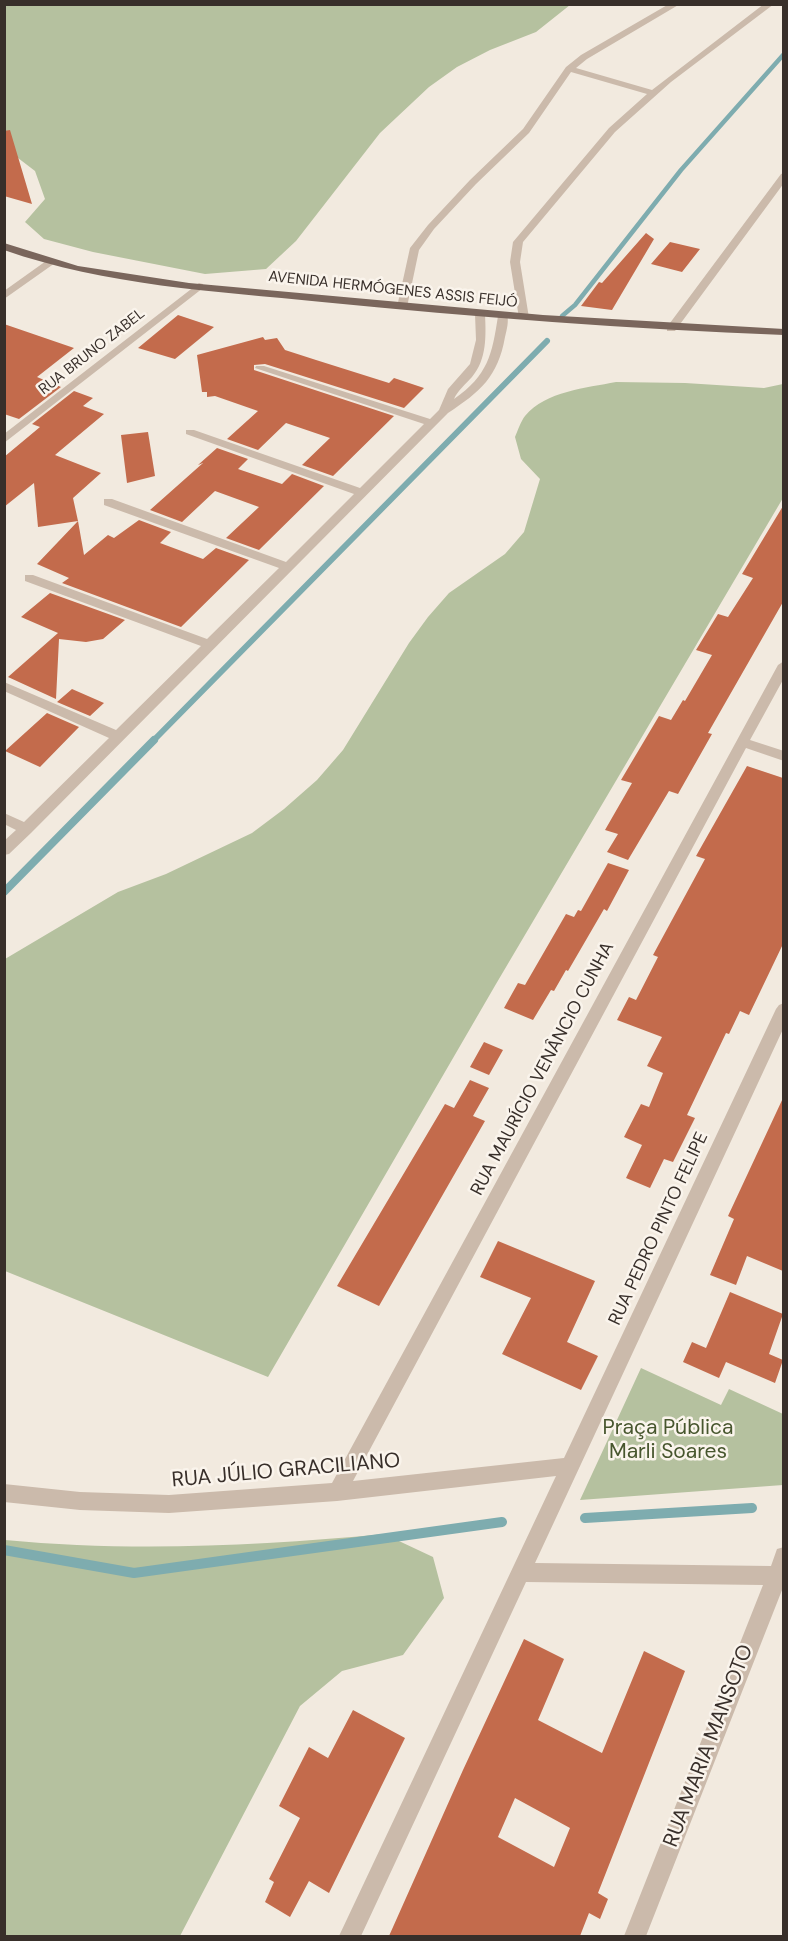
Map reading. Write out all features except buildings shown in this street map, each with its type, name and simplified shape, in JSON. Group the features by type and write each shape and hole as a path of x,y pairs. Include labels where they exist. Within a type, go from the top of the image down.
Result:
{"main road":[{"name":"AVENIDA HERMÓGENES ASSIS FEIJÓ","path":"4,246 50,262 112,276 199,286 524,318 671,329 783,332"}],"street":[{"path":"402,307 414,250 431,227 473,182 526,131 569,69 584,57 676,4"},
{"path":"524,318 514,262 518,242 612,130 653,93 770,4"},
{"path":"569,69 653,93"},
{"path":"671,329 783,176"},
{"path":"4,296 50,262"},
{"name":"RUA BRUNO ZABEL","path":"4,440 199,286"},
{"path":"444,411 452,391 468,375 475,364 481,340 480,314"},
{"path":"4,850 444,411 481,384 498,353 503,316"},
{"path":"261,368 432,423"},
{"path":"190,432 362,493"},
{"path":"108,502 288,567"},
{"path":"29,578 210,645"},
{"name":"RUA MAURÍCIO VENÂNCIO CUNHA","path":"337,1492 783,664"},
{"path":"4,686 117,736"},
{"path":"742,742 783,756"},
{"path":"4,818 26,829"},
{"name":"RUA PEDRO PINTO FELIPE","path":"350,1936 783,1009"},
{"name":"RUA JÚLIO GRACILIANO","path":"4,1493 80,1501 169,1504 337,1492 570,1466"},
{"path":"520,1572 704,1576 781,1568"},
{"name":"RUA MARIA MANSOTO","path":"634,1936 781,1568"}],"green space":[{"path":"4,5 570,5 536,32 490,50 457,67 429,87 380,133 296,241 266,269 205,274 93,252 44,239 25,222 45,199 35,171 5,148"},
{"path":"616,382 764,388 783,384 783,498 496,984 268,1377 5,1271 5,959 118,892 166,874 252,833 317,780 343,750 409,643 428,617 449,593 505,554 524,532 540,479 521,459 515,437 525,416 544,401 555,396"},
{"name":"Praça Pública Marli Soares","path":"641,1368 721,1405 729,1389 783,1414 783,1485 580,1500"},
{"path":"384,1534 433,1557 444,1598 403,1655 342,1671 300,1706 180,1936 5,1936 5,1540 147,1547 290,1542"}],"waterway":[{"path":"562,316 575,305 681,170 784,54"},
{"path":"152,742 547,341"},
{"path":"4,892 154,740"},
{"path":"585,1518 752,1508"},
{"path":"4,1550 134,1573 502,1522"}]}
